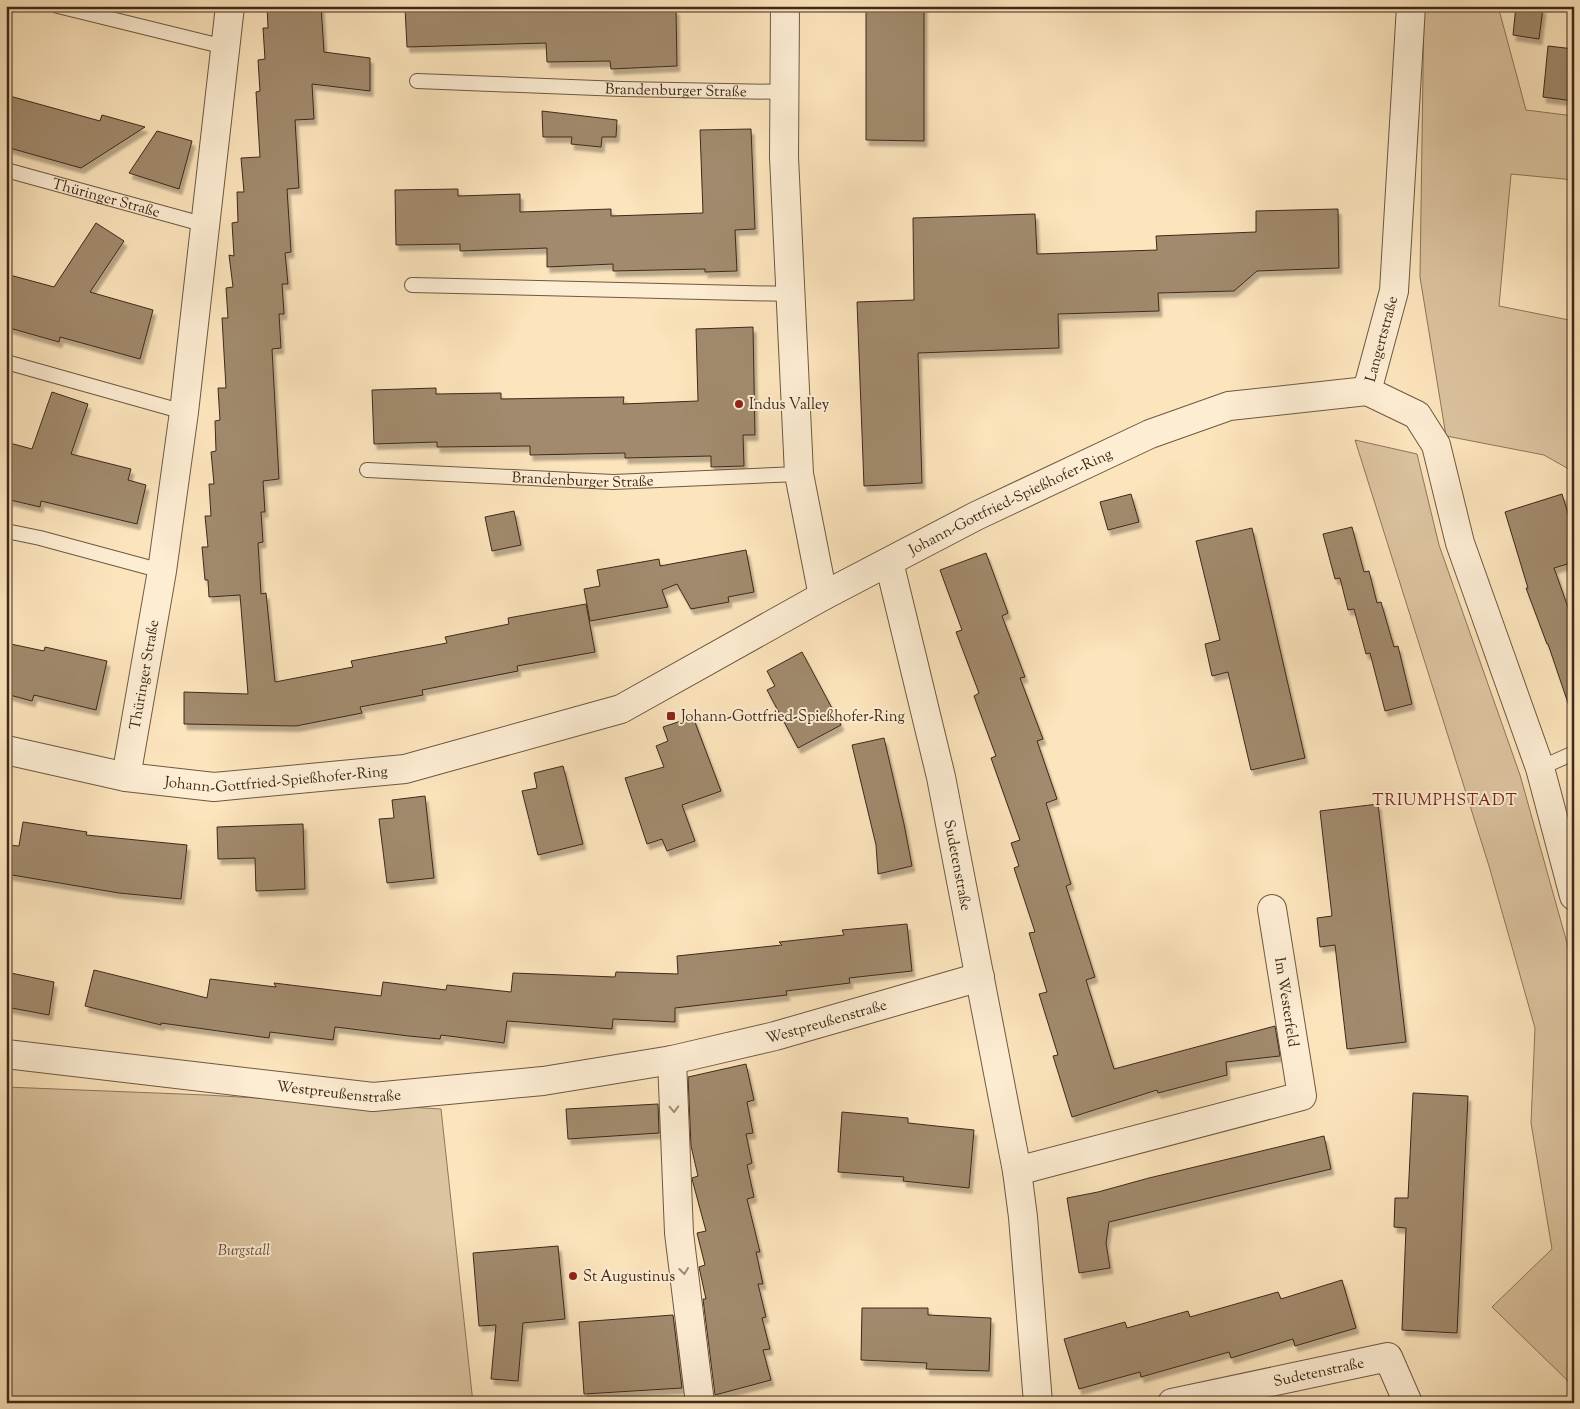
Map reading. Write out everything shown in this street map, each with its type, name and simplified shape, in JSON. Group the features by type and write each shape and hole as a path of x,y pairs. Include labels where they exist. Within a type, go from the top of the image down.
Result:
{"street":[{"name":"Thüringer Straße","path":"126,777 162,571 184,412 230,6"},
{"path":"784,6 784,157 799,474 824,596"},
{"name":"Langertstraße","path":"1411,6 1394,291 1367,391 1416,415 1436,445 1460,543 1540,768 1574,896"},
{"name":"Johann-Gottfried-Spießhofer-Ring","path":"6,750 126,777 214,787 405,770 621,709 824,596 976,516 1150,434 1229,406 1367,391"},
{"name":"Sudetenstraße","path":"889,562 941,777 1017,1171 1024,1227 1038,1403"},
{"name":"Im Westerfeld","path":"1017,1171 1302,1096 1272,909"},
{"name":"Westpreußenstraße","path":"6,1054 373,1097 543,1081 672,1060 775,1036 980,977"},
{"path":"672,1060 679,1233 700,1403"},
{"name":"Sudetenstraße","path":"1172,1403 1388,1358 1408,1403"}],"lane":[{"path":"58,6 225,48"},
{"name":"Brandenburger Straße","path":"417,81 622,89 784,92"},
{"name":"Thüringer Straße","path":"6,170 206,225"},
{"path":"412,285 790,294"},
{"path":"6,362 184,412"},
{"name":"Brandenburger Straße","path":"367,470 613,482 799,474"},
{"path":"6,531 40,538 162,571"},
{"path":"1540,768 1574,753"}],"green space":[{"path":"1424,6 1498,6 1526,110 1574,116 1574,180 1511,174 1499,306 1574,321 1574,472 1544,455 1446,436 1420,277"},
{"path":"1355,440 1417,454 1439,545 1520,775 1574,968 1574,1383 1571,1384 1492,1307 1552,1249 1531,1123 1535,1028 1489,866"},
{"name":"Burgstall","path":"6,1087 206,1095 441,1109 473,1403 6,1403"}],"building":[{"path":"267,6 321,6 324,52 370,58 370,91 312,84 314,119 295,120 299,188 287,189 291,252 285,253 288,284 282,284 284,314 279,314 281,348 272,349 279,479 263,481 265,512 261,512 263,542 258,543 261,594 266,593 275,682 353,667 351,661 447,643 445,637 509,624 508,618 586,604 595,652 517,666 518,671 422,690 423,695 360,707 362,713 296,726 184,724 184,692 248,694 240,595 209,597 208,580 205,580 202,547 208,547 205,516 211,516 209,484 214,484 211,452 216,451 215,421 220,420 218,388 226,388 222,318 228,318 226,288 233,287 229,255 234,256 232,223 238,222 237,192 244,192 241,158 260,157 256,92 260,91 258,60 265,59 263,28 268,28"},
{"path":"422,6 610,6 610,11 676,9 677,66 611,69 610,61 547,62 546,43 407,47 405,8"},
{"path":"866,6 924,6 924,141 866,140"},
{"path":"1516,6 1543,8 1539,39 1513,35"},
{"path":"1548,46 1574,49 1574,101 1543,97"},
{"path":"6,95 100,121 102,115 145,127 81,168 6,147"},
{"path":"542,111 617,120 616,137 602,137 601,147 571,144 572,137 543,137"},
{"path":"751,129 755,229 735,230 737,271 705,272 705,269 613,271 613,264 547,267 547,248 460,251 460,244 396,245 395,190 458,189 458,196 520,194 520,212 611,209 611,216 703,213 700,130"},
{"path":"157,131 192,141 179,189 129,173"},
{"path":"1338,209 1339,268 1257,271 1234,291 1158,293 1159,311 1058,314 1059,348 918,353 922,483 864,486 857,302 914,300 913,218 1035,214 1037,254 1157,250 1156,236 1256,232 1256,211"},
{"path":"96,223 124,241 90,292 153,310 140,359 60,337 59,342 6,327 6,274 54,287"},
{"path":"753,327 755,435 743,435 744,466 711,467 711,456 625,458 625,453 530,455 530,446 437,447 437,442 374,444 372,390 436,388 436,394 501,393 501,399 624,397 623,404 698,401 696,329"},
{"path":"52,392 88,404 71,454 131,469 128,480 146,485 137,524 41,501 40,507 6,499 6,442 32,449"},
{"path":"1131,494 1139,522 1108,530 1100,502"},
{"path":"1562,494 1574,533 1574,562 1554,568 1574,624 1574,706 1569,706 1526,588 1528,588 1505,512"},
{"path":"514,511 521,545 492,551 485,517"},
{"path":"1352,527 1364,572 1369,571 1377,603 1381,602 1394,647 1398,646 1412,704 1385,711 1370,653 1366,654 1354,609 1348,610 1340,578 1335,579 1323,534"},
{"path":"1252,528 1305,758 1251,770 1228,672 1212,676 1205,644 1220,640 1196,541"},
{"path":"746,550 754,592 728,597 729,602 691,609 677,584 662,590 668,607 590,621 584,589 600,586 597,570 659,559 660,566"},
{"path":"986,553 1008,613 1002,616 1025,677 1020,678 1043,739 1037,741 1057,799 1046,803 1071,884 1066,886 1095,977 1086,980 1114,1069 1275,1026 1280,1056 1226,1062 1227,1075 1158,1093 1157,1090 1072,1117 1053,1056 1058,1055 1039,994 1047,992 1029,933 1035,932 1014,868 1019,866 1011,843 1020,840 991,758 996,756 974,696 979,693 956,632 962,630 940,570"},
{"path":"6,643 44,651 45,647 107,661 96,710 34,695 32,701 6,694"},
{"path":"802,652 841,725 798,748 767,690 775,686 767,671"},
{"path":"693,717 721,791 682,805 695,841 667,851 662,839 647,844 625,778 664,767 656,746 668,741 663,727"},
{"path":"884,738 912,866 878,874 876,845 852,745"},
{"path":"563,766 583,844 538,855 522,791 537,788 534,773"},
{"path":"425,796 434,878 387,883 379,819 394,818 392,800"},
{"path":"1378,804 1406,1042 1347,1049 1335,945 1320,947 1317,918 1332,916 1320,811"},
{"path":"23,822 87,832 86,835 187,845 181,899 119,893 6,874 6,845 19,846"},
{"path":"303,824 305,889 256,891 255,858 218,859 217,827"},
{"path":"907,924 912,971 849,978 850,983 786,991 787,995 675,1008 675,1022 613,1019 612,1029 507,1021 504,1043 441,1035 440,1039 335,1027 333,1040 270,1032 269,1038 161,1023 161,1025 85,1006 94,970 207,998 210,979 276,987 274,983 381,996 383,982 446,990 447,985 511,992 513,973 615,977 616,972 678,974 677,956 782,945 779,942 844,935 842,930"},
{"path":"6,972 54,982 49,1015 6,1007"},
{"path":"746,1064 754,1100 747,1102 753,1133 746,1134 752,1163 747,1165 754,1197 747,1199 760,1252 756,1252 763,1284 758,1284 766,1317 762,1318 770,1349 763,1350 771,1380 715,1395 703,1299 706,1299 699,1267 705,1265 697,1233 706,1231 692,1179 698,1176 691,1146 688,1077"},
{"path":"1413,1093 1468,1096 1457,1333 1402,1330 1406,1228 1394,1227 1395,1198 1408,1198"},
{"path":"658,1104 659,1133 568,1139 566,1109"},
{"path":"842,1112 908,1118 908,1123 974,1130 969,1188 903,1181 904,1177 838,1172"},
{"path":"1324,1136 1331,1169 1109,1222 1106,1243 1110,1268 1079,1273 1067,1198"},
{"path":"558,1246 565,1319 523,1323 518,1381 491,1379 496,1325 479,1326 473,1253"},
{"path":"1342,1280 1356,1328 1295,1346 1293,1339 1231,1358 1229,1352 1141,1377 1140,1372 1079,1389 1064,1339 1125,1322 1127,1328 1188,1311 1190,1317 1278,1292 1281,1299"},
{"path":"862,1308 928,1308 928,1315 991,1318 989,1371 926,1369 927,1363 861,1360"},
{"name":"St Augustinus","path":"673,1315 682,1388 584,1394 579,1322"}],"place":[{"name":"Indus Valley","path":"739,404"},
{"name":"Johann-Gottfried-Spießhofer-Ring","path":"671,716"},
{"name":"St Augustinus","path":"573,1276"}],"district":[{"name":"TRIUMPHSTADT","path":"1445,799"}]}
